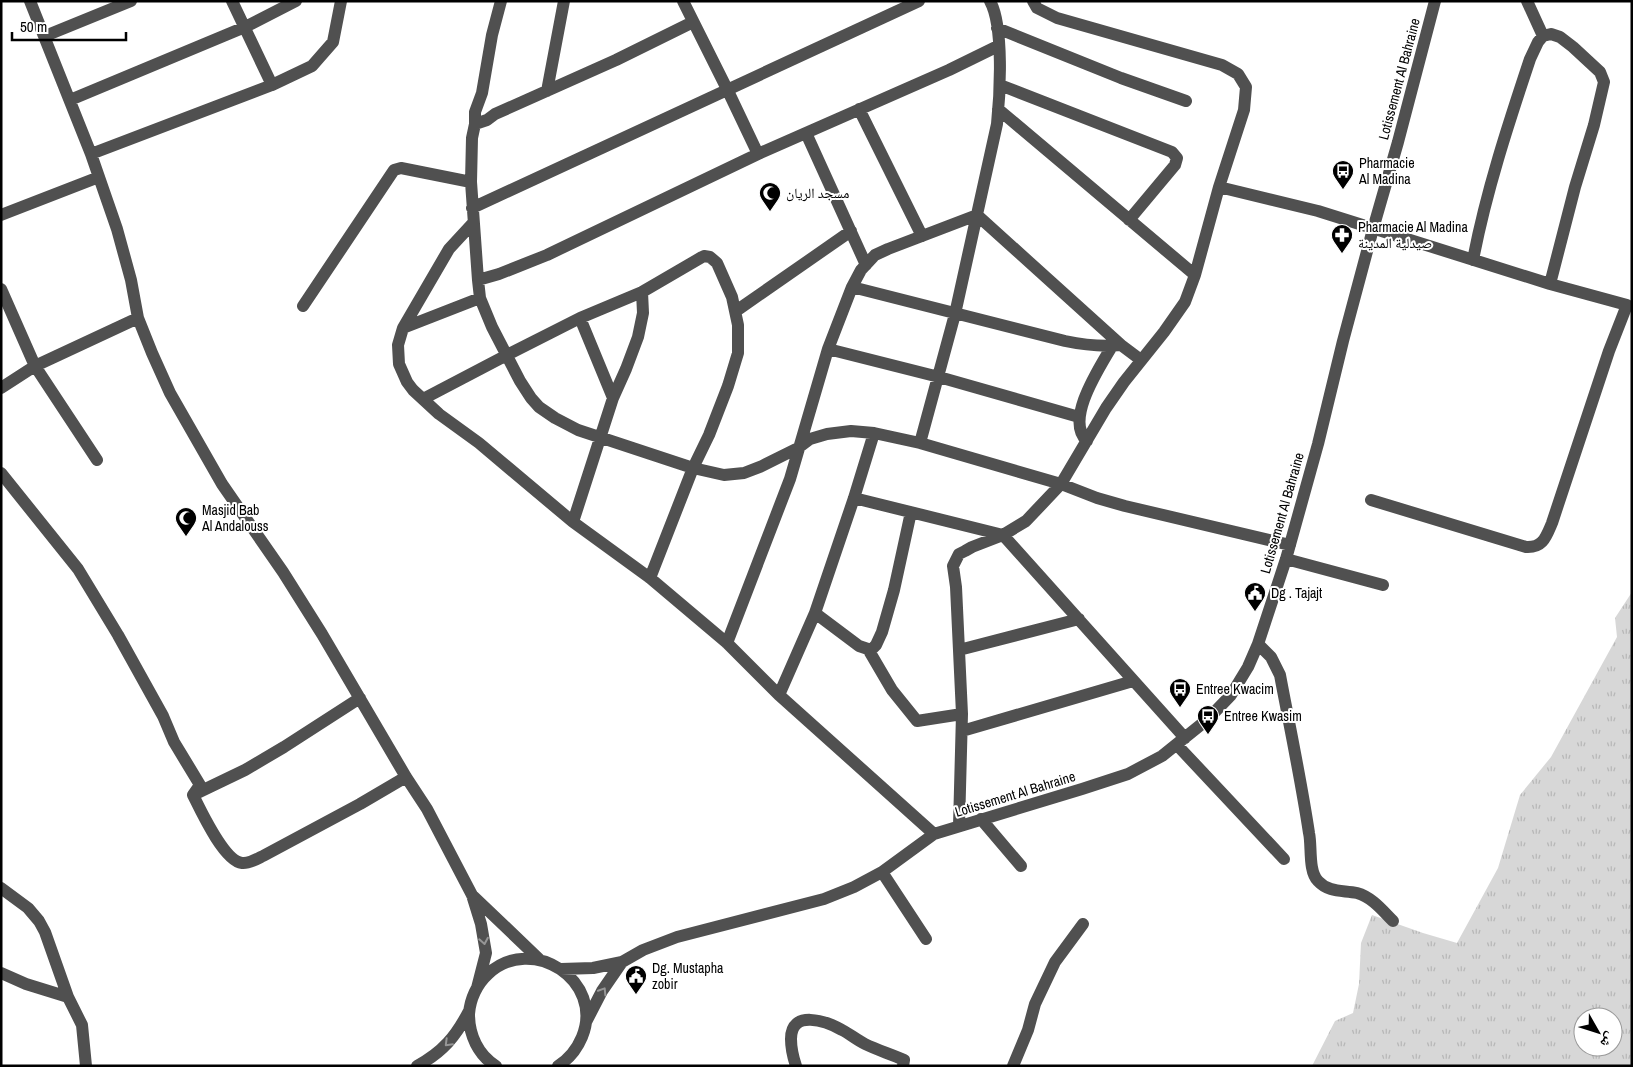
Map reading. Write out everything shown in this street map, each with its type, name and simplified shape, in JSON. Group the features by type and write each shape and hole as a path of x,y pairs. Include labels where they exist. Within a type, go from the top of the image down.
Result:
{"street":[{"path":"30,1 91,154 122,246 138,318 170,393 222,484 322,634 427,809 472,895 481,924 486,953 469,1011 469,1023 477,1046 493,1064"},
{"path":"45,36 131,1"},
{"path":"232,1 272,85"},
{"path":"70,100 245,28 296,1"},
{"path":"91,154 272,85 312,66 333,42 341,1"},
{"path":"501,1 492,34 482,94 475,112 472,138 472,208 478,280 480,298 492,327 520,381 539,407 573,427 600,437 711,473 735,475 762,466 798,448 810,439 827,434 851,431 874,433 920,443 1061,484 1097,498 1125,506 1290,545"},
{"path":"547,90 564,1"},
{"path":"683,1 758,154"},
{"path":"472,208 919,1"},
{"path":"920,443 955,314 997,124 1000,85 998,28 990,1"},
{"path":"959,826 962,714 953,566 959,554 972,546 1003,535 1026,521 1061,484 1106,408 1176,315 1189,292 1195,275 1218,187 1244,110 1246,86 1233,70 1222,65 1057,18 1037,8 1033,1"},
{"name":"Lotissement Al Bahraine","path":"561,969 593,968 622,962 643,950 677,937 824,899 854,887 882,872 934,834 1082,790 1128,774 1162,756 1181,742 1208,719 1231,695 1248,667 1258,644 1286,559 1435,1"},
{"path":"1527,1 1543,36"},
{"path":"475,124 616,60 693,22"},
{"path":"998,28 1121,78 1186,100"},
{"path":"1473,260 1479,228 1530,59 1543,36 1551,34 1560,37 1600,72 1604,82 1550,284"},
{"path":"478,280 499,274 547,255 758,154 949,70 998,46"},
{"path":"1000,85 1172,152 1177,158 1175,165 1129,220"},
{"path":"859,109 922,236"},
{"path":"998,109 1195,275"},
{"path":"806,133 866,265"},
{"path":"303,306 394,170 401,168 471,182"},
{"path":"1,215 99,177"},
{"path":"1218,187 1296,205 1550,284 1629,301 1590,407 1552,523 1540,545 1534,548 1526,547 1371,500"},
{"path":"727,643 780,506 828,349 852,287 866,265 876,255 977,215"},
{"path":"977,215 1116,346 1141,360"},
{"path":"473,223 449,249 403,328 398,345 399,364 413,390 439,414 479,443 573,522 650,578 727,643 779,695 934,834"},
{"path":"736,311 851,230"},
{"path":"423,400 580,318 642,292 702,257 713,258 726,280 736,311 739,340 738,353 728,386 709,435 650,578"},
{"path":"852,287 1079,344 1098,347 1116,346"},
{"path":"1,288 36,366 97,460"},
{"path":"573,522 613,398 642,326 644,302 642,292"},
{"path":"403,328 480,298"},
{"path":"1,388 36,366 138,318"},
{"path":"580,318 613,398"},
{"path":"1087,441 1083,438 1079,429 1078,417 1090,386 1116,346"},
{"path":"828,349 939,377 1078,417"},
{"path":"779,695 815,613 874,433"},
{"path":"1,473 78,569 118,635 163,716 177,748 200,786 193,795"},
{"path":"854,498 1003,535 1079,618 1133,681 1181,742 1284,859"},
{"path":"868,649 872,649 876,645 882,632 894,590 911,512"},
{"path":"1286,559 1383,585"},
{"path":"815,613 849,639 868,649 892,690 917,721 962,714"},
{"path":"959,650 1079,618"},
{"path":"1258,644 1271,656 1280,675 1310,835 1312,872 1324,886 1336,891 1358,893 1370,899 1393,921"},
{"path":"962,731 1133,681"},
{"path":"193,795 253,765 360,698"},
{"path":"193,795 216,839 231,858 241,864 250,863 360,804 406,776"},
{"path":"981,819 1021,866"},
{"path":"882,872 926,939"},
{"path":"1,888 28,908 45,932 68,996 82,1025 86,1066"},
{"path":"472,895 539,959 561,969 570,977 578,987 583,998 586,1022"},
{"path":"1013,1066 1028,1030 1035,1004 1055,962 1082,924"},
{"path":"477,988 488,974 503,963 515,959 539,959"},
{"name":"Lotissement Al Bahraine","path":"573,1066 586,1022 602,992 622,962"},
{"path":"1,973 26,984 68,996"},
{"path":"417,1066 432,1058 452,1040 469,1011"},
{"path":"796,1066 791,1038 793,1028 797,1023 807,1020 829,1024 904,1063 916,1066"},
{"path":"558,1066 571,1055 578,1045"},
{"path":"476,1066 493,1064"}],"green space":[{"path":"1632,592 1632,1066 1312,1066 1335,1021 1353,1013 1359,984 1361,943 1372,915 1457,943 1498,868 1520,795 1551,757 1617,637 1615,618"}],"place":[{"name":"Pharmacie Al Madina","path":"1343,190"},
{"name":"مسجد الريان","path":"770,212"},
{"name":"Pharmacie Al Madina صيدلية المدينة","path":"1342,254"},
{"name":"Masjid Bab Al Andalouss","path":"186,537"},
{"name":"Dg . Tajajt","path":"1255,612"},
{"name":"Entree Kwacim","path":"1180,708"},
{"name":"Entree Kwasim","path":"1208,735"},
{"name":"Dg. Mustapha zobir","path":"636,995"}]}
